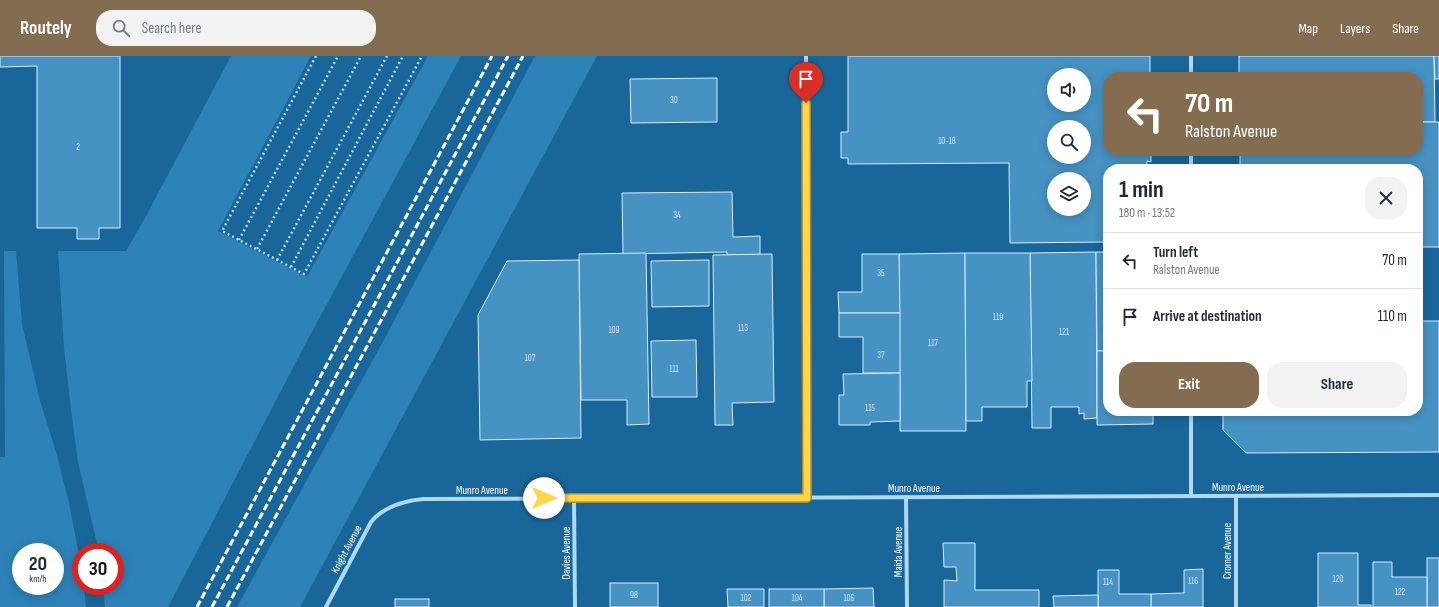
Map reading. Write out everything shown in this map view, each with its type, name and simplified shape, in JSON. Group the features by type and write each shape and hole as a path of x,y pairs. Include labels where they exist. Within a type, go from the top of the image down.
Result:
{"street":[{"path":"806,56 807,498"},
{"path":"1191,56 1191,72"},
{"path":"1191,416 1191,496"},
{"name":"Munro Avenue","path":"390,507 409,500 423,499 1439,495"},
{"name":"Cromer Avenue","path":"1236,496 1236,607"},
{"name":"Maida Avenue","path":"906,497 907,607"},
{"name":"Davies Avenue","path":"574,498 575,607"},
{"name":"Knight Avenue","path":"326,607 366,530 376,516 390,507"}],"path":[{"path":"316,56 222,231 304,274 422,56"},
{"path":"239,240 338,56"},
{"path":"257,249 361,56"},
{"path":"277,260 387,56"},
{"path":"291,267 404,56"}],"shaded area":[{"path":"231,56 311,56 218,231 307,277 428,56 461,56 307,341 168,607 105,607 104,595 124,595 124,543 97,543 78,462 64,348 58,251 126,251"},
{"path":"535,56 597,56 300,607 237,607 385,338"},
{"path":"4,251 16,251 22,324 40,401 56,452 69,503 77,543 72,543 72,595 85,595 86,607 0,607 0,457 5,457"}],"building":[{"path":"0,56 120,56 120,228 99,228 99,239 77,239 77,228 37,228 37,66 0,67"},
{"path":"848,56 1150,56 1150,72 1103,72 1103,156 1151,156 1151,162 1147,161 1147,164 1103,164 1103,242 1010,243 1009,163 848,164 848,158 841,158 841,132 848,132"},
{"path":"1239,56 1434,56 1435,122 1423,122 1423,72 1239,72"},
{"path":"1434,56 1439,56 1439,79 1435,79"},
{"path":"717,78 717,122 631,123 630,79"},
{"path":"1423,122 1439,122 1439,247 1423,247 1423,164 1240,164 1240,156 1423,156"},
{"path":"732,192 733,237 760,236 760,255 727,255 727,252 623,254 622,193"},
{"path":"1096,252 1097,418 1084,419 1084,413 1079,414 1079,407 1051,407 1051,428 1032,428 1030,253"},
{"path":"1096,252 1103,252 1103,351 1097,351"},
{"path":"646,253 649,424 627,425 627,400 581,400 579,254"},
{"path":"965,253 966,431 900,431 899,254"},
{"path":"965,253 1030,253 1032,381 1027,381 1027,407 982,407 982,421 966,421"},
{"path":"772,254 774,402 732,403 733,425 715,425 713,255"},
{"path":"862,254 899,254 900,313 839,313 838,292 862,292"},
{"path":"579,260 581,438 480,440 478,315 507,261"},
{"path":"709,260 709,306 652,307 651,261"},
{"path":"839,313 900,313 900,373 863,373 863,337 839,337"},
{"path":"1423,321 1439,321 1439,452 1246,453 1223,430 1223,416 1423,416"},
{"path":"696,340 697,397 652,397 651,341"},
{"path":"1097,351 1103,351 1103,416 1153,416 1153,424 1097,425"},
{"path":"900,373 900,421 870,422 870,425 839,425 839,395 844,395 843,374"},
{"path":"943,543 975,543 975,590 1039,590 1039,607 944,607 944,580 957,581 956,567 944,567"},
{"path":"1318,553 1358,553 1358,605 1371,605 1371,607 1318,607"},
{"path":"1427,558 1439,558 1439,607 1427,607"},
{"path":"1373,562 1392,562 1392,577 1427,577 1427,607 1373,607"},
{"path":"1203,569 1203,607 1151,607 1151,594 1184,593 1184,570"},
{"path":"1098,570 1119,570 1119,594 1151,594 1151,607 1098,607"},
{"path":"610,583 658,583 658,607 610,607"},
{"path":"873,588 874,607 824,607 824,589"},
{"path":"727,589 764,589 764,607 728,607"},
{"path":"769,589 824,589 824,607 769,607"},
{"path":"1098,595 1098,607 1054,607 1053,596"},
{"path":"395,599 429,599 429,607 395,607"}],"railway":[{"path":"197,607 492,56"},
{"path":"212,607 508,56"},
{"path":"227,607 523,56"}],"route":[{"path":"544,498 807,498 806,103"}]}
